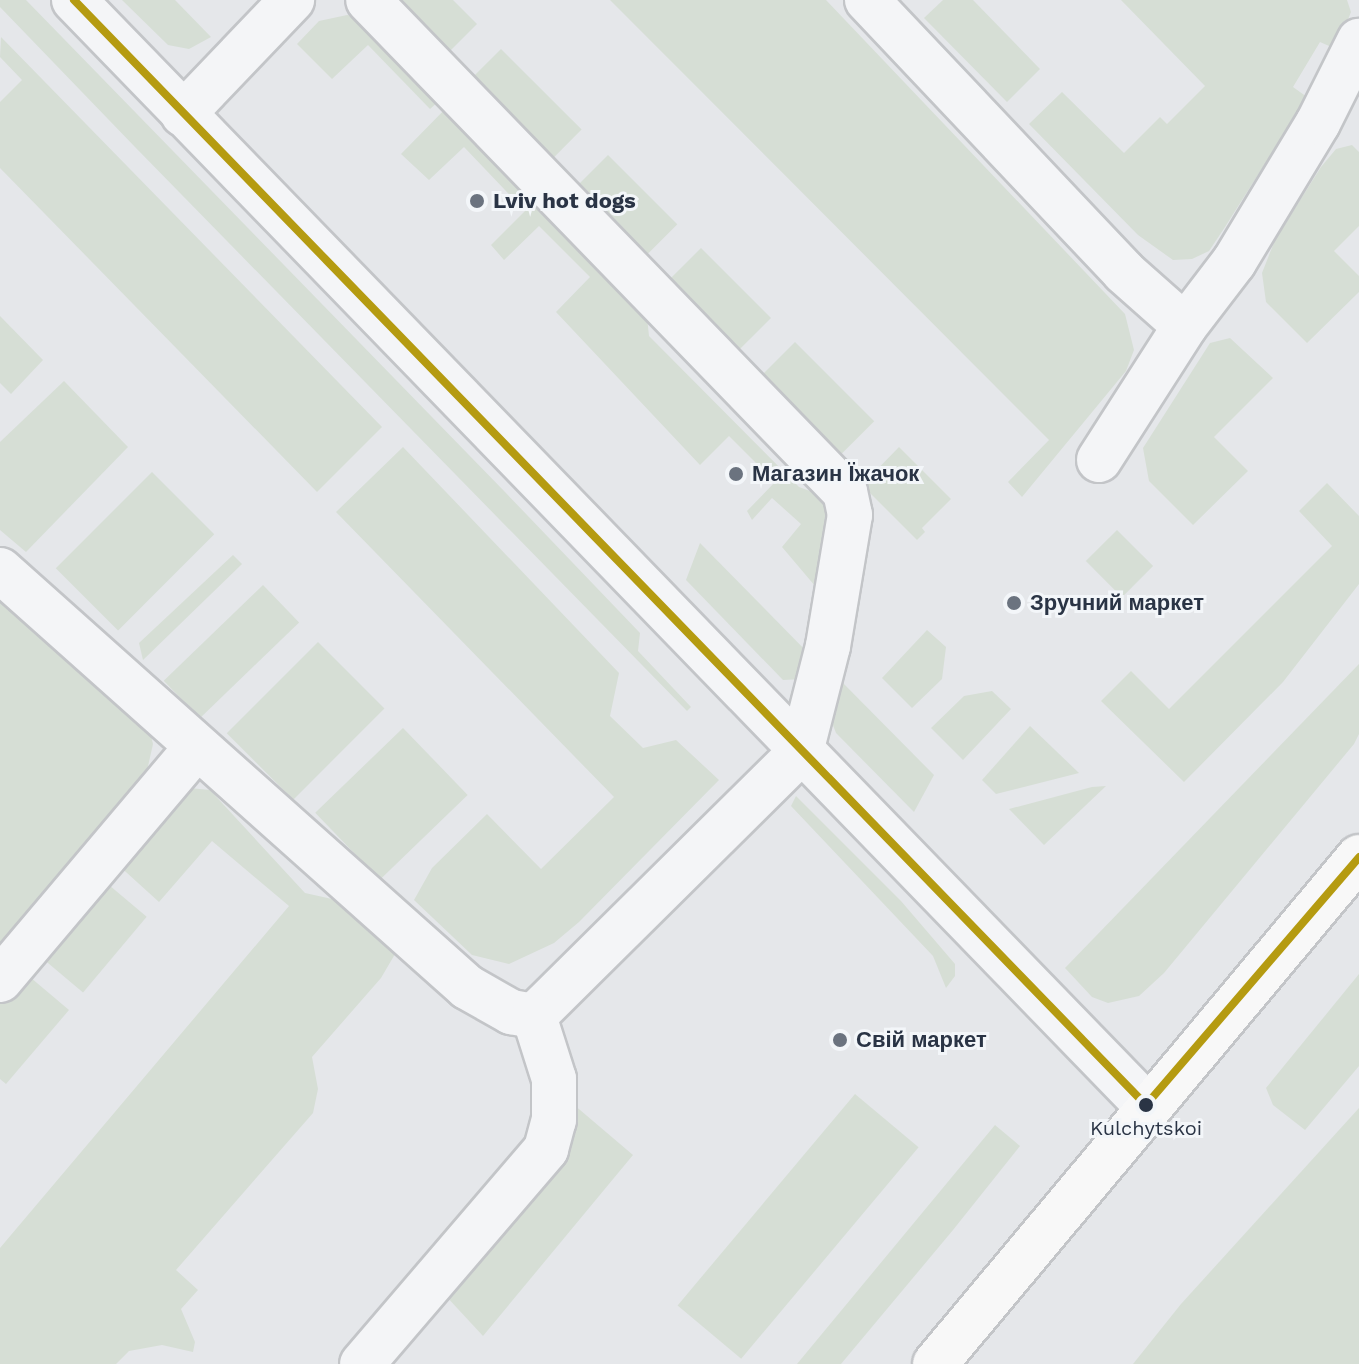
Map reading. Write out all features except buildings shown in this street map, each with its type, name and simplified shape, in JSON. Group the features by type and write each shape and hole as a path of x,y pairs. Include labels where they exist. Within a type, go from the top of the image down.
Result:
{"main road":[{"path":"935,1364 1146,1105 1359,857"}],"street":[{"path":"74,0 1146,1105"},
{"path":"183,114 292,0"},
{"path":"368,0 845,492 850,515 831,632 801,752 534,1016"},
{"path":"867,0 1124,272 1185,326"},
{"path":"1099,460 1185,326 1234,262 1318,123 1359,41"},
{"path":"0,570 467,987 489,1003 534,1016"},
{"path":"0,980 196,748"},
{"path":"362,1364 546,1149 554,1120 554,1079 534,1016"}],"shaded area":[{"path":"0,0 26,0 505,492 640,633 638,651 691,707 687,711 135,147 0,7"},
{"path":"122,0 175,0 211,37 189,49 168,45"},
{"path":"385,0 453,0 477,24 445,56"},
{"path":"610,0 826,0 1125,314 1134,350 1126,371 1022,497 1008,482 1049,440"},
{"path":"943,0 973,0 1040,69 1007,102 924,18"},
{"path":"1121,0 1347,0 1351,12 1336,49 1320,42 1293,87 1307,97 1225,227 1209,251 1192,259 1173,260 1138,235 1029,124 1062,92 1124,153 1160,117 1167,124 1205,86"},
{"path":"347,15 364,17 448,93 430,109 368,45 332,79 297,44 319,21"},
{"path":"1,37 382,427 317,492 0,168 0,102 22,80 0,57"},
{"path":"501,49 582,130 550,161 469,81"},
{"path":"454,100 645,299 649,336 799,487 829,498 838,509 821,593 782,547 801,524 772,498 752,520 747,511 775,482 729,436 700,465 556,312 590,277 539,226 504,260 491,245 525,211 464,147 429,180 401,154"},
{"path":"1352,145 1359,152 1359,226 1334,251 1359,276 1359,292 1307,343 1266,302 1262,273 1275,240 1321,167 1336,149"},
{"path":"608,155 677,224 644,258 575,188"},
{"path":"701,248 771,318 735,354 665,284"},
{"path":"0,316 43,360 11,394 0,383"},
{"path":"1230,338 1273,378 1214,437 1248,471 1193,525 1149,481 1143,448 1210,343"},
{"path":"795,342 874,421 838,457 759,378"},
{"path":"64,381 128,447 26,552 0,530 0,442"},
{"path":"403,447 619,673 610,716 643,748 676,740 719,780 579,922 554,943 509,964 472,955 414,900 432,868 487,814 541,869 614,797 336,512"},
{"path":"899,447 951,499 922,528 925,532 917,540 862,485"},
{"path":"152,472 214,534 118,630 56,568"},
{"path":"1327,483 1359,516 1359,584 1283,682 1184,782 1101,701 1131,671 1169,709 1332,546 1299,511"},
{"path":"1117,530 1153,566 1122,597 1086,561"},
{"path":"700,543 814,659 802,679 783,680 686,580"},
{"path":"233,555 242,564 143,660 139,643"},
{"path":"263,585 299,622 200,718 164,681"},
{"path":"0,589 150,732 153,744 144,784 0,959"},
{"path":"927,630 946,647 942,679 912,708 882,678"},
{"path":"318,642 384,708 293,800 227,733"},
{"path":"1359,664 1359,734 1354,744 1164,973 1139,996 1108,1003 1092,997 1065,968"},
{"path":"838,678 934,775 914,812 836,733 831,720"},
{"path":"992,691 1011,709 963,760 931,728 964,696"},
{"path":"1030,726 1079,773 996,794 982,780"},
{"path":"403,728 468,795 380,880 315,813"},
{"path":"1106,786 1044,845 1009,809 1092,787"},
{"path":"189,788 210,790 305,893 350,903 398,949 381,978 312,1057 318,1089 313,1113 176,1270 198,1290 181,1309 195,1342 193,1352 162,1345 129,1351 116,1364 0,1364 0,1248 289,906 212,841 159,902 116,863"},
{"path":"796,796 901,901 955,964 955,976 946,988 933,956 791,806"},
{"path":"103,880 147,917 83,992 39,956"},
{"path":"24,972 69,1010 6,1084 0,1079 0,1000"},
{"path":"1359,974 1359,1066 1305,1130 1273,1105 1266,1088"},
{"path":"855,1094 919,1147 741,1359 678,1305"},
{"path":"573,1104 633,1155 483,1336 445,1295"},
{"path":"1359,1108 1359,1364 1133,1364 1181,1304"},
{"path":"995,1125 1020,1146 953,1230 841,1364 797,1364"}],"transit line":[{"path":"74,0 1146,1105"},
{"path":"1146,1105 1359,857"}],"place":[{"name":"Lviv hot dogs","path":"477,201"},
{"name":"Магазин Їжачок","path":"736,474"},
{"name":"Зручний маркет","path":"1014,603"},
{"name":"Свій маркет","path":"840,1040"},
{"name":"Kulchytskoi","path":"1146,1105"}]}
